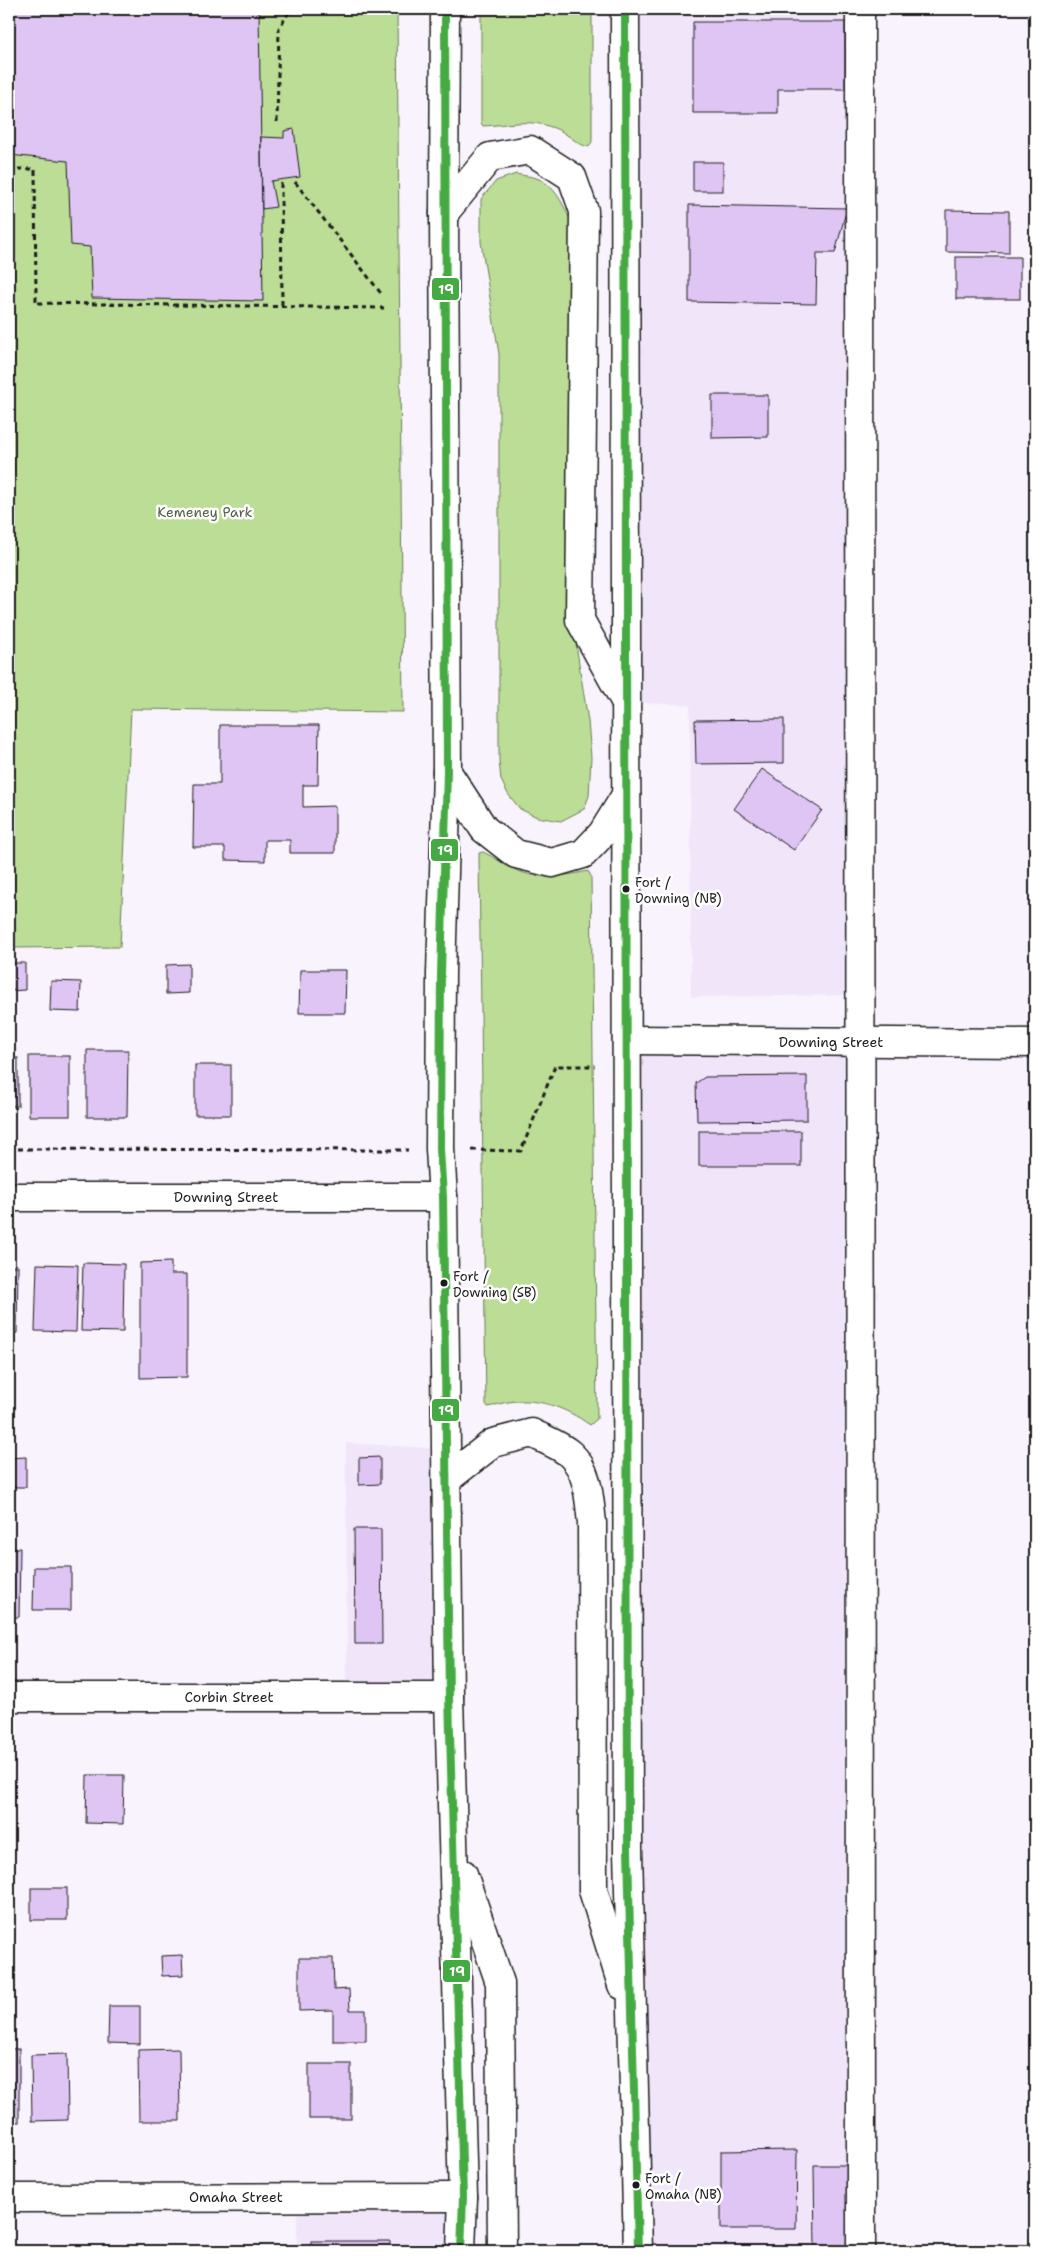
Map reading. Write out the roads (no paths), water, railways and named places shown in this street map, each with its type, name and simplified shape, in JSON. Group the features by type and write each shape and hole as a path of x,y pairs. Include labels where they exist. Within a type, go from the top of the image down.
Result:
{"main road":[{"path":"445,9 444,213 448,772 441,973 440,1149 443,1196 449,1697 463,2198 462,2251"},
{"path":"624,9 628,1850 638,2251"},
{"path":"860,9 861,2251"},
{"path":"444,213 490,157 530,150 572,177 584,211 580,620 626,702"},
{"path":"448,772 484,829 516,854 552,863 583,854 602,834 626,795"},
{"name":"Downing Street","path":"627,1040 1035,1042"},
{"name":"Downing Street","path":"9,1197 443,1196"},
{"path":"447,1479 493,1443 532,1434 569,1452 579,1465 588,1486 592,1523 593,1890 632,2018"},
{"name":"Corbin Street","path":"9,1697 449,1697"},
{"path":"454,1849 500,1983 502,2251"},
{"name":"Omaha Street","path":"9,2198 463,2198"}],"place":[{"name":"Fort / Downing (NB)","path":"626,889"},
{"name":"Fort / Downing (SB)","path":"444,1283"},
{"name":"Fort / Omaha (NB)","path":"636,2185"}],"park label":[{"name":"Kemeney Park","path":"205,512"}]}
